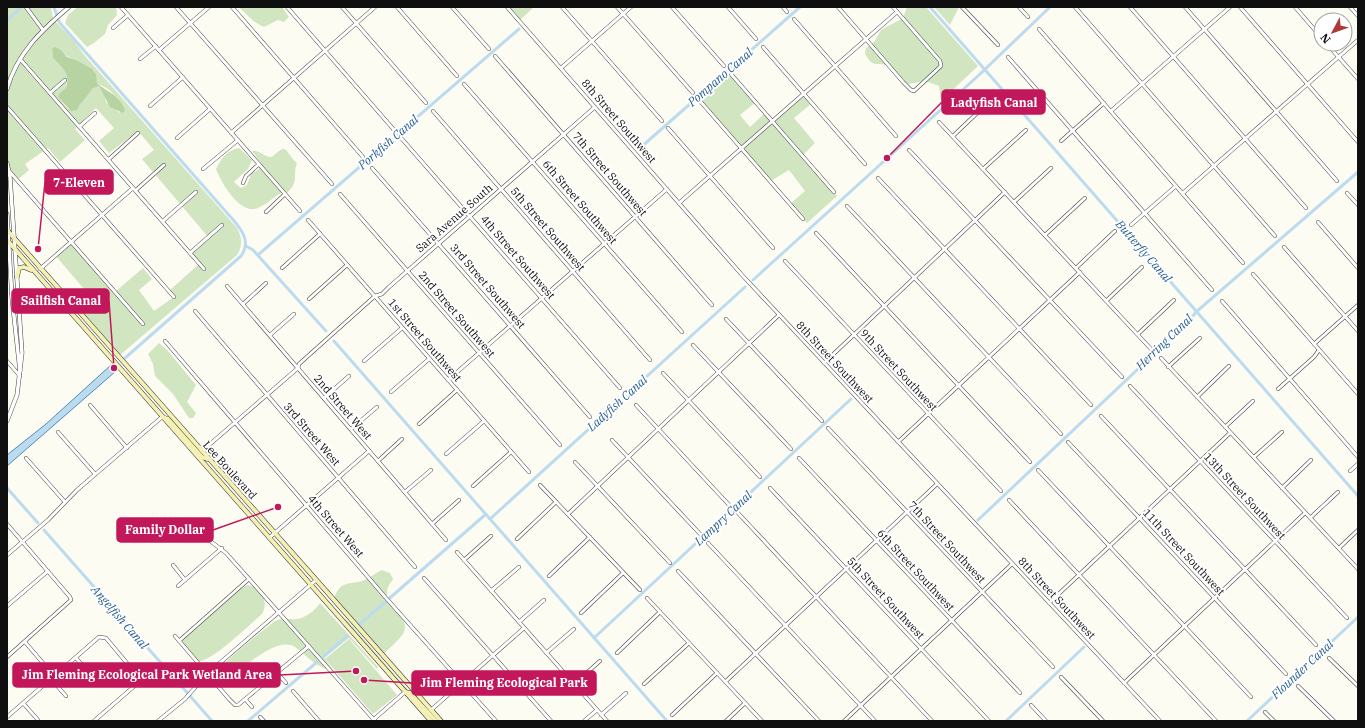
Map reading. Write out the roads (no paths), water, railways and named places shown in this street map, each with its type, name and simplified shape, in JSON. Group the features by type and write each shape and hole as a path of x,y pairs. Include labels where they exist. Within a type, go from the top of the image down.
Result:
{"main road":[{"name":"Lee Boulevard","path":"8,231 315,581 441,721"},
{"name":"Lee Boulevard","path":"8,241 162,418 431,721"},
{"path":"17,276 18,270 23,267 33,271"},
{"path":"162,418 170,421 202,457 209,460"},
{"path":"405,692 410,693 436,721"}],"street":[{"path":"26,7 43,30"},
{"path":"7,89 20,58 43,30 69,7"},
{"path":"121,7 300,211"},
{"path":"176,7 332,184"},
{"path":"159,50 209,7"},
{"path":"232,7 363,157"},
{"path":"287,7 395,130"},
{"path":"342,7 426,103"},
{"path":"232,133 375,7"},
{"path":"397,7 457,76"},
{"path":"452,7 489,49"},
{"name":"8th Street Southwest","path":"507,7 779,316 1160,721"},
{"path":"562,7 662,121"},
{"path":"617,7 693,93"},
{"path":"561,68 631,7"},
{"path":"672,7 724,66"},
{"path":"728,7 756,39"},
{"path":"783,7 787,12"},
{"path":"838,7 911,90 914,91 941,66 940,61 893,7"},
{"path":"962,7 998,45"},
{"path":"1019,7 1028,17"},
{"path":"1075,7 1275,236"},
{"path":"1130,7 1306,208"},
{"path":"1185,7 1337,181"},
{"path":"1111,111 1230,7"},
{"path":"1240,7 1358,142"},
{"path":"1295,7 1313,28"},
{"path":"1350,7 1358,16"},
{"path":"679,203 897,12"},
{"path":"113,28 128,15"},
{"path":"794,20 896,136"},
{"path":"1039,29 1243,263"},
{"path":"1183,193 1358,40"},
{"path":"140,59 156,46"},
{"path":"762,46 865,164"},
{"path":"1334,52 1358,79"},
{"name":"7th Street Southwest","path":"495,56 712,305"},
{"path":"1008,57 1212,290"},
{"path":"20,58 204,269"},
{"path":"731,74 834,192"},
{"path":"150,106 183,77"},
{"path":"50,93 65,80"},
{"name":"6th Street Southwest","path":"464,84 682,332"},
{"path":"953,136 993,98"},
{"path":"700,101 803,219"},
{"path":"1061,141 1104,103"},
{"path":"7,107 174,297"},
{"name":"Sara Avenue South","path":"202,451 298,368 299,364 375,296 382,294 595,107"},
{"path":"177,138 210,109"},
{"name":"5th Street Southwest","path":"433,111 650,360"},
{"path":"80,126 95,113"},
{"path":"939,122 1151,349"},
{"path":"668,128 774,248"},
{"path":"984,169 1026,130"},
{"path":"109,159 138,133"},
{"name":"4th Street Southwest","path":"402,139 620,388"},
{"path":"204,169 238,140"},
{"path":"908,150 1122,377"},
{"path":"7,163 9,171 22,353 17,395 7,421"},
{"path":"243,183 246,176 259,164"},
{"path":"40,269 102,215 164,165"},
{"name":"3rd Street Southwest","path":"372,168 590,417"},
{"path":"1014,202 1051,168"},
{"path":"9,171 143,324"},
{"path":"878,178 1091,405"},
{"path":"1131,225 1176,186"},
{"path":"448,380 667,189"},
{"path":"163,221 196,192"},
{"path":"824,363 1005,192"},
{"path":"1347,193 1358,205"},
{"path":"266,212 285,194"},
{"name":"2nd Street Southwest","path":"340,194 560,446"},
{"path":"1045,235 1085,198"},
{"path":"848,206 1061,434"},
{"path":"7,214 11,282 20,374"},
{"name":"1st Street Southwest","path":"308,220 528,472"},
{"path":"1318,222 1358,268"},
{"path":"190,253 222,225"},
{"path":"1076,268 1115,231"},
{"path":"816,233 1030,462"},
{"path":"282,268 320,234"},
{"path":"1284,247 1358,331"},
{"name":"9th Street Southwest","path":"785,261 1001,491"},
{"path":"309,298 347,265"},
{"path":"1106,301 1142,267"},
{"path":"898,442 1080,272"},
{"path":"1253,274 1358,394"},
{"path":"7,286 11,282"},
{"path":"243,304 266,283"},
{"name":"2nd Street West","path":"227,286 446,540"},
{"path":"1138,334 1174,300"},
{"path":"1222,301 1358,457"},
{"path":"1314,344 1358,305"},
{"name":"3rd Street West","path":"195,312 415,567"},
{"path":"270,335 294,314"},
{"path":"568,514 779,316"},
{"path":"726,319 822,421"},
{"path":"15,329 20,324"},
{"path":"364,361 402,328"},
{"path":"15,329 18,331 22,353"},
{"path":"1168,367 1200,338"},
{"name":"4th Street West","path":"165,341 386,598 496,721"},
{"path":"693,345 791,449"},
{"path":"1278,389 1319,350"},
{"path":"1160,358 1358,569"},
{"path":"391,392 429,359"},
{"path":"7,361 20,374"},
{"path":"1197,397 1229,366"},
{"path":"663,373 760,477"},
{"path":"324,398 349,376"},
{"name":"13th Street Southwest","path":"1130,386 1347,618"},
{"path":"419,424 457,390"},
{"path":"1225,427 1253,401"},
{"path":"90,405 128,448"},
{"path":"636,405 731,507"},
{"path":"351,429 377,407"},
{"path":"1101,416 1316,645"},
{"path":"7,555 95,474 128,448 162,418"},
{"path":"446,454 484,421"},
{"name":"7th Street Southwest","path":"828,428 1053,668"},
{"path":"58,432 95,474"},
{"path":"1254,458 1282,432"},
{"path":"1049,603 1230,433"},
{"path":"378,461 402,440"},
{"path":"612,440 701,535"},
{"name":"11th Street Southwest","path":"1068,442 1286,674"},
{"path":"1355,453 1358,450"},
{"path":"269,538 369,451"},
{"path":"473,486 511,452"},
{"path":"26,458 65,502"},
{"name":"6th Street Southwest","path":"799,458 1020,694"},
{"path":"1282,488 1311,460"},
{"path":"576,462 670,563"},
{"path":"1350,471 1358,464"},
{"path":"405,492 431,470"},
{"path":"1038,470 1251,697"},
{"path":"725,682 937,484"},
{"path":"540,485 640,590"},
{"name":"5th Street Southwest","path":"770,488 989,721"},
{"path":"1310,518 1338,492"},
{"path":"432,524 459,500"},
{"path":"1009,500 1216,721"},
{"path":"517,539 556,502"},
{"path":"1124,683 1305,512"},
{"path":"738,513 932,721"},
{"path":"7,524 71,600 7,657"},
{"path":"1339,548 1358,530"},
{"path":"201,534 222,548 374,721 405,692"},
{"path":"464,560 491,536"},
{"path":"549,576 590,538"},
{"path":"708,543 876,721"},
{"path":"178,586 222,548"},
{"path":"457,552 607,721"},
{"path":"844,721 1012,564"},
{"path":"173,565 185,580"},
{"path":"491,591 519,567"},
{"path":"7,606 48,571"},
{"path":"678,571 819,721"},
{"path":"581,613 623,573"},
{"path":"424,578 551,721"},
{"path":"179,641 249,579"},
{"path":"158,721 185,699 207,674 315,581"},
{"path":"647,598 762,721"},
{"path":"519,622 544,600"},
{"path":"617,653 660,612"},
{"path":"431,710 524,628"},
{"path":"546,653 574,628"},
{"path":"175,636 229,699 238,705 246,700 309,646"},
{"path":"7,717 99,637 103,637 142,680"},
{"path":"25,642 54,676"},
{"path":"644,684 689,643"},
{"path":"76,658 91,675"},
{"path":"1329,658 1358,686"},
{"path":"574,684 600,660"},
{"path":"94,721 153,670"},
{"path":"277,673 286,683"},
{"path":"672,715 717,673"},
{"path":"1061,677 1103,721"},
{"path":"51,679 66,696"},
{"path":"1298,686 1334,721"},
{"path":"293,691 319,721"},
{"path":"602,715 626,693"},
{"path":"246,700 252,707"},
{"path":"23,703 38,720"},
{"path":"726,721 745,703"},
{"path":"1031,705 1046,721"},
{"path":"584,721 597,710"},
{"path":"1265,712 1274,721"},
{"path":"260,717 264,721"}],"water":[{"path":"111,365 116,371 7,466 7,455 46,424"}],"waterway":[{"path":"54,7 59,22 235,222 245,238 245,247 241,256 125,358"},
{"name":"Pompano Canal","path":"640,148 800,7"},
{"name":"Butterfly Canal","path":"930,7 1358,496"},
{"name":"Ladyfish Canal","path":"753,280 979,75 1050,7"},
{"path":"7,20 20,9"},
{"name":"Porkfish Canal","path":"258,255 519,29"},
{"name":"Herring Canal","path":"978,520 1190,320 1196,312 1358,172"},
{"path":"246,246 253,250 326,331"},
{"name":"Ladyfish Canal","path":"490,519 745,287"},
{"path":"334,341 667,721"},
{"name":"Lampry Canal","path":"594,638 851,399"},
{"name":"Angelfish Canal","path":"7,488 38,523"},
{"name":"Ladyfish Canal","path":"360,624 486,514"},
{"name":"Angelfish Canal","path":"44,530 212,721"},
{"name":"Flounder Canal","path":"1247,721 1358,617"},
{"name":"Ladyfish Canal","path":"323,657 347,636"},
{"path":"1006,721 1084,647"},
{"name":"Ladyfish Canal","path":"248,721 317,662"}],"place":[{"name":"Ladyfish Canal","path":"887,158"},
{"name":"7-Eleven","path":"38,249"},
{"name":"Sailfish Canal","path":"114,368"},
{"name":"Family Dollar","path":"278,507"},
{"name":"Jim Fleming Ecological Park Wetland Area","path":"356,671"},
{"name":"Jim Fleming Ecological Park","path":"364,680"}]}
